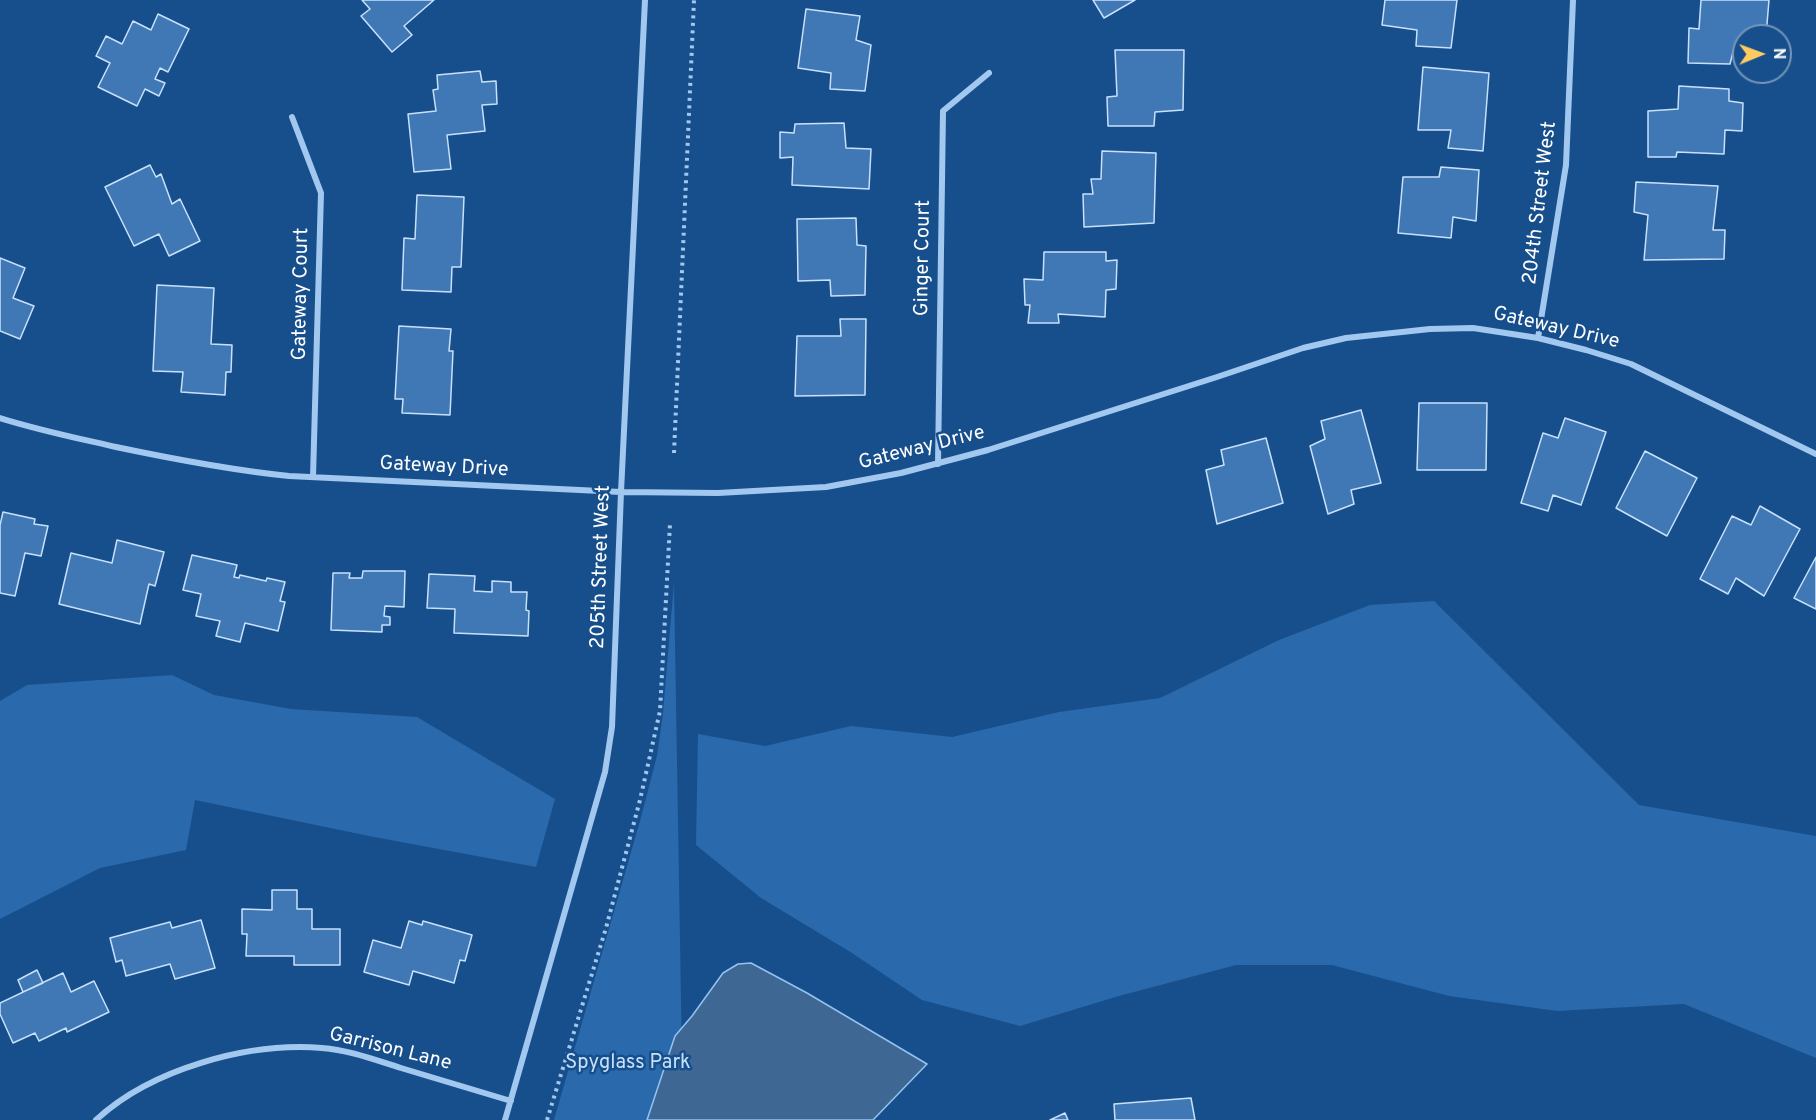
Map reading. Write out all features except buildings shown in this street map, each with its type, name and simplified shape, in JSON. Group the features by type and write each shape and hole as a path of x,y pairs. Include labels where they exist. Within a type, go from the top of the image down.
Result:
{"street":[{"name":"205th Street West","path":"505,1120 606,772 612,727 645,0"},
{"name":"204th Street West","path":"1538,338 1566,165 1573,0"},
{"name":"Ginger Court","path":"938,464 943,111 988,73"},
{"name":"Gateway Court","path":"292,117 321,193 313,477"},
{"name":"Gateway Drive","path":"0,418 53,433 245,472 621,492 718,493 826,487 866,481 938,464 1072,424 1302,348 1346,338 1420,329 1473,328 1538,338 1631,364 1816,454"},
{"name":"Garrison Lane","path":"96,1120 133,1091 162,1077 211,1059 285,1049 322,1048 358,1055 511,1101"}],"path":[{"path":"674,453 694,0"},
{"path":"547,1120 606,928 640,801 660,711 670,524"}],"green space":[{"name":"Spyglass Park","path":"674,583 683,1120 554,1120 657,756"},
{"path":"1434,601 1639,805 1816,836 1816,1058 1684,1004 1557,1011 1449,996 1332,965 1236,965 1119,996 1020,1026 922,1000 852,953 761,898 696,845 698,734 765,746 851,726 952,737 1059,712 1160,698 1279,640 1370,605"},
{"path":"172,675 214,695 291,709 417,717 555,799 536,867 195,800 186,850 100,868 0,919 0,701 27,685"}],"shaded area":[{"path":"751,963 807,993 927,1064 873,1120 647,1120 675,1036 723,973 738,964"}]}
